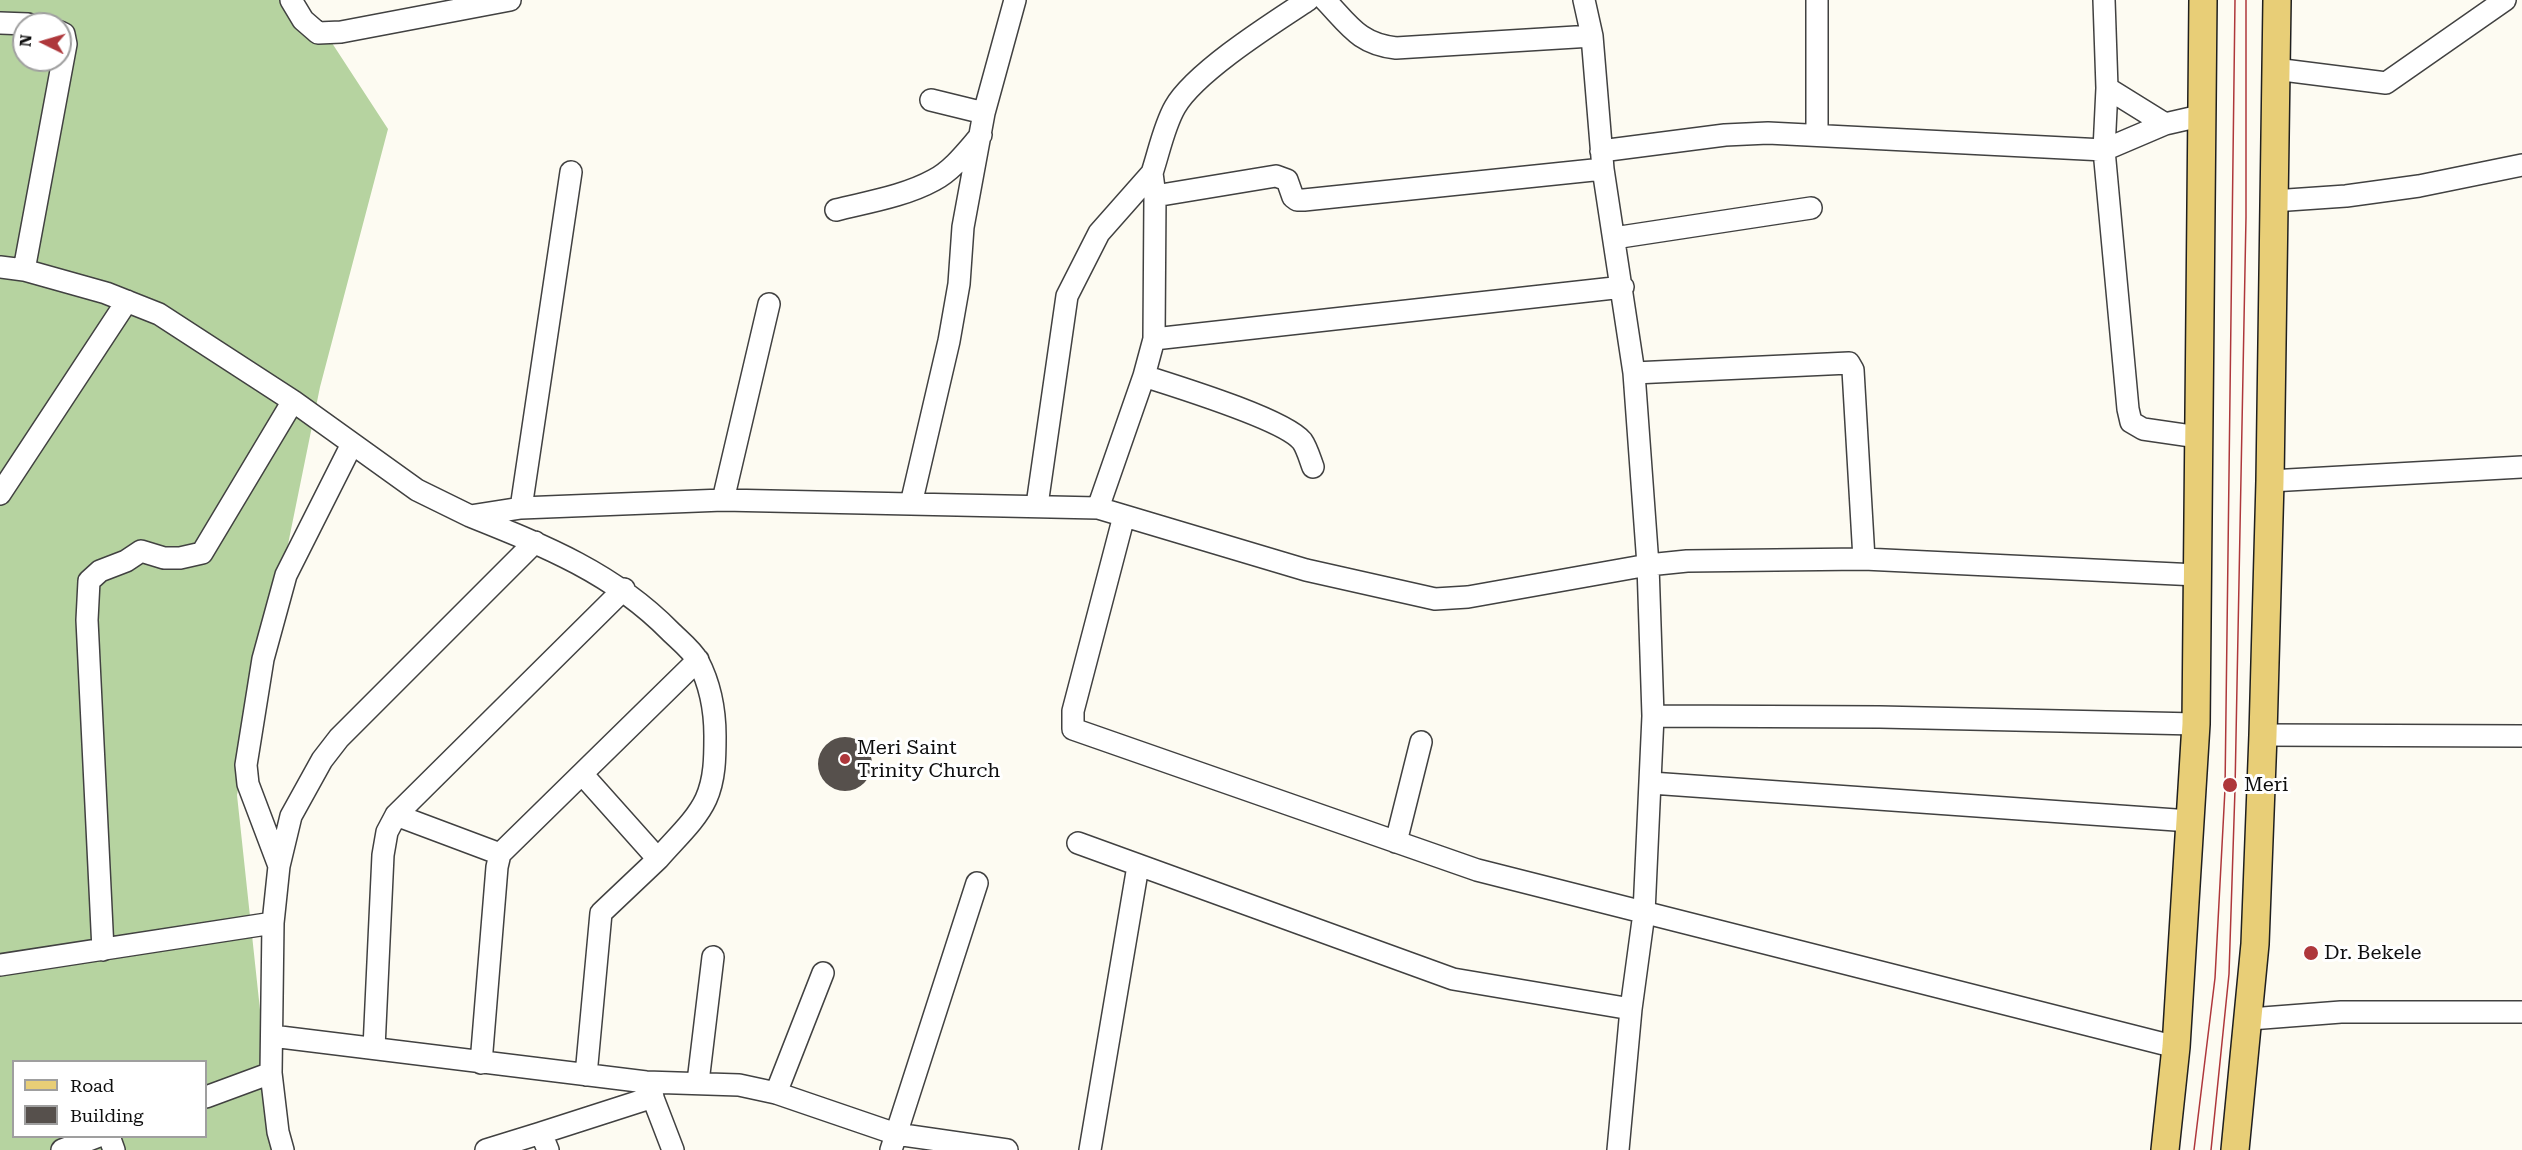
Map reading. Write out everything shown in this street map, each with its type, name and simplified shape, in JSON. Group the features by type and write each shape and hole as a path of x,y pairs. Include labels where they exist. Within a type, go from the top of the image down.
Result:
{"main road":[{"path":"2165,1150 2176,1047 2196,724 2200,116 2203,0"},
{"path":"2235,1150 2250,1018 2255,944 2263,735 2270,481 2277,0"}],"street":[{"path":"291,0 303,20 318,33 340,32 510,0"},
{"path":"911,504 949,341 959,284 963,226 984,113 1015,0"},
{"path":"1037,505 1068,296 1099,233 1152,173 1174,108 1185,92 1251,38 1308,0"},
{"path":"1325,0 1360,36 1376,46 1396,48 1592,36"},
{"path":"1584,0 1592,36 1602,160 1623,287 1634,373 1648,565 1653,716 1644,913 1630,1009 1618,1150"},
{"path":"1817,0 1817,134"},
{"path":"2104,0 2107,88 2104,150 2128,409 2131,422 2143,429 2198,437"},
{"path":"2275,69 2386,83 2505,0"},
{"path":"24,270 61,72"},
{"path":"2107,88 2165,124"},
{"path":"931,100 984,113"},
{"path":"1155,196 1276,176 1287,180 1293,197 1297,200 1305,200 1602,160 1725,135 1817,134 2104,150 2165,124 2200,116"},
{"path":"836,210 909,191 935,180 955,164 981,135"},
{"path":"2273,201 2346,196 2419,186 2522,165"},
{"path":"521,508 571,172"},
{"path":"1098,508 1144,376 1154,339 1155,196 1152,173"},
{"path":"1614,238 1811,208"},
{"path":"0,267 24,270 127,301 159,314 293,401 417,490 470,516 535,542 624,589 657,617 698,660 711,697 715,727 715,762 711,784 700,810 658,859 601,913 586,1075"},
{"path":"1154,339 1623,287"},
{"path":"0,494 127,301"},
{"path":"723,500 769,304"},
{"path":"1634,373 1849,363 1853,370 1864,559"},
{"path":"1144,376 1207,396 1288,431 1303,442 1313,467"},
{"path":"103,950 87,620 89,581 100,571 126,561 141,551 164,558 180,558 202,553 293,401"},
{"path":"279,866 248,784 246,765 263,659 286,575 352,444"},
{"path":"2270,481 2522,467"},
{"path":"470,516 521,508 723,500 1098,508 1306,570 1435,599 1468,597 1648,565 1688,561 1864,559 2197,574"},
{"path":"1124,516 1073,711 1073,729 1477,870 2176,1047"},
{"path":"283,1150 275,1114 271,1073 273,923 279,866 291,816 308,783 333,745 535,542"},
{"path":"374,1048 383,855 387,832 396,815 624,589"},
{"path":"481,1062 497,867 501,854 698,660"},
{"path":"1653,716 1892,717 2196,724"},
{"path":"2263,735 2522,736"},
{"path":"1396,842 1421,742"},
{"path":"583,775 658,859"},
{"path":"1651,783 2190,821"},
{"path":"396,815 501,854"},
{"path":"1078,843 1453,979 1630,1009"},
{"path":"1090,1150 1138,866"},
{"path":"894,1142 977,884"},
{"path":"0,965 273,923"},
{"path":"698,1082 713,957"},
{"path":"776,1093 823,973"},
{"path":"2250,1018 2341,1012 2522,1012"},
{"path":"272,1036 586,1075 650,1090"},
{"path":"207,1097 271,1073"},
{"path":"486,1150 544,1142 650,1090 698,1082 740,1085 776,1093 894,1142 1007,1150"},
{"path":"650,1090 673,1150"},
{"path":"62,1150 96,1138"}],"green space":[{"path":"0,0 304,0 388,129 320,387 237,795 275,1150 0,1150"}],"building":[{"name":"Meri Saint Trinity Church","path":"840,737 850,737 860,741 868,749 872,764 868,779 860,787 850,791 840,791 830,787 822,779 818,769 818,759 822,749 830,741"}],"tram line":[{"path":"2194,1150 2215,978 2225,789 2235,0"},
{"path":"2211,1150 2229,974 2235,789 2246,217 2246,0"}],"place":[{"name":"Meri Saint Trinity Church","path":"845,759"},
{"name":"Meri","path":"2230,785"},
{"name":"Dr. Bekele","path":"2311,953"}]}
